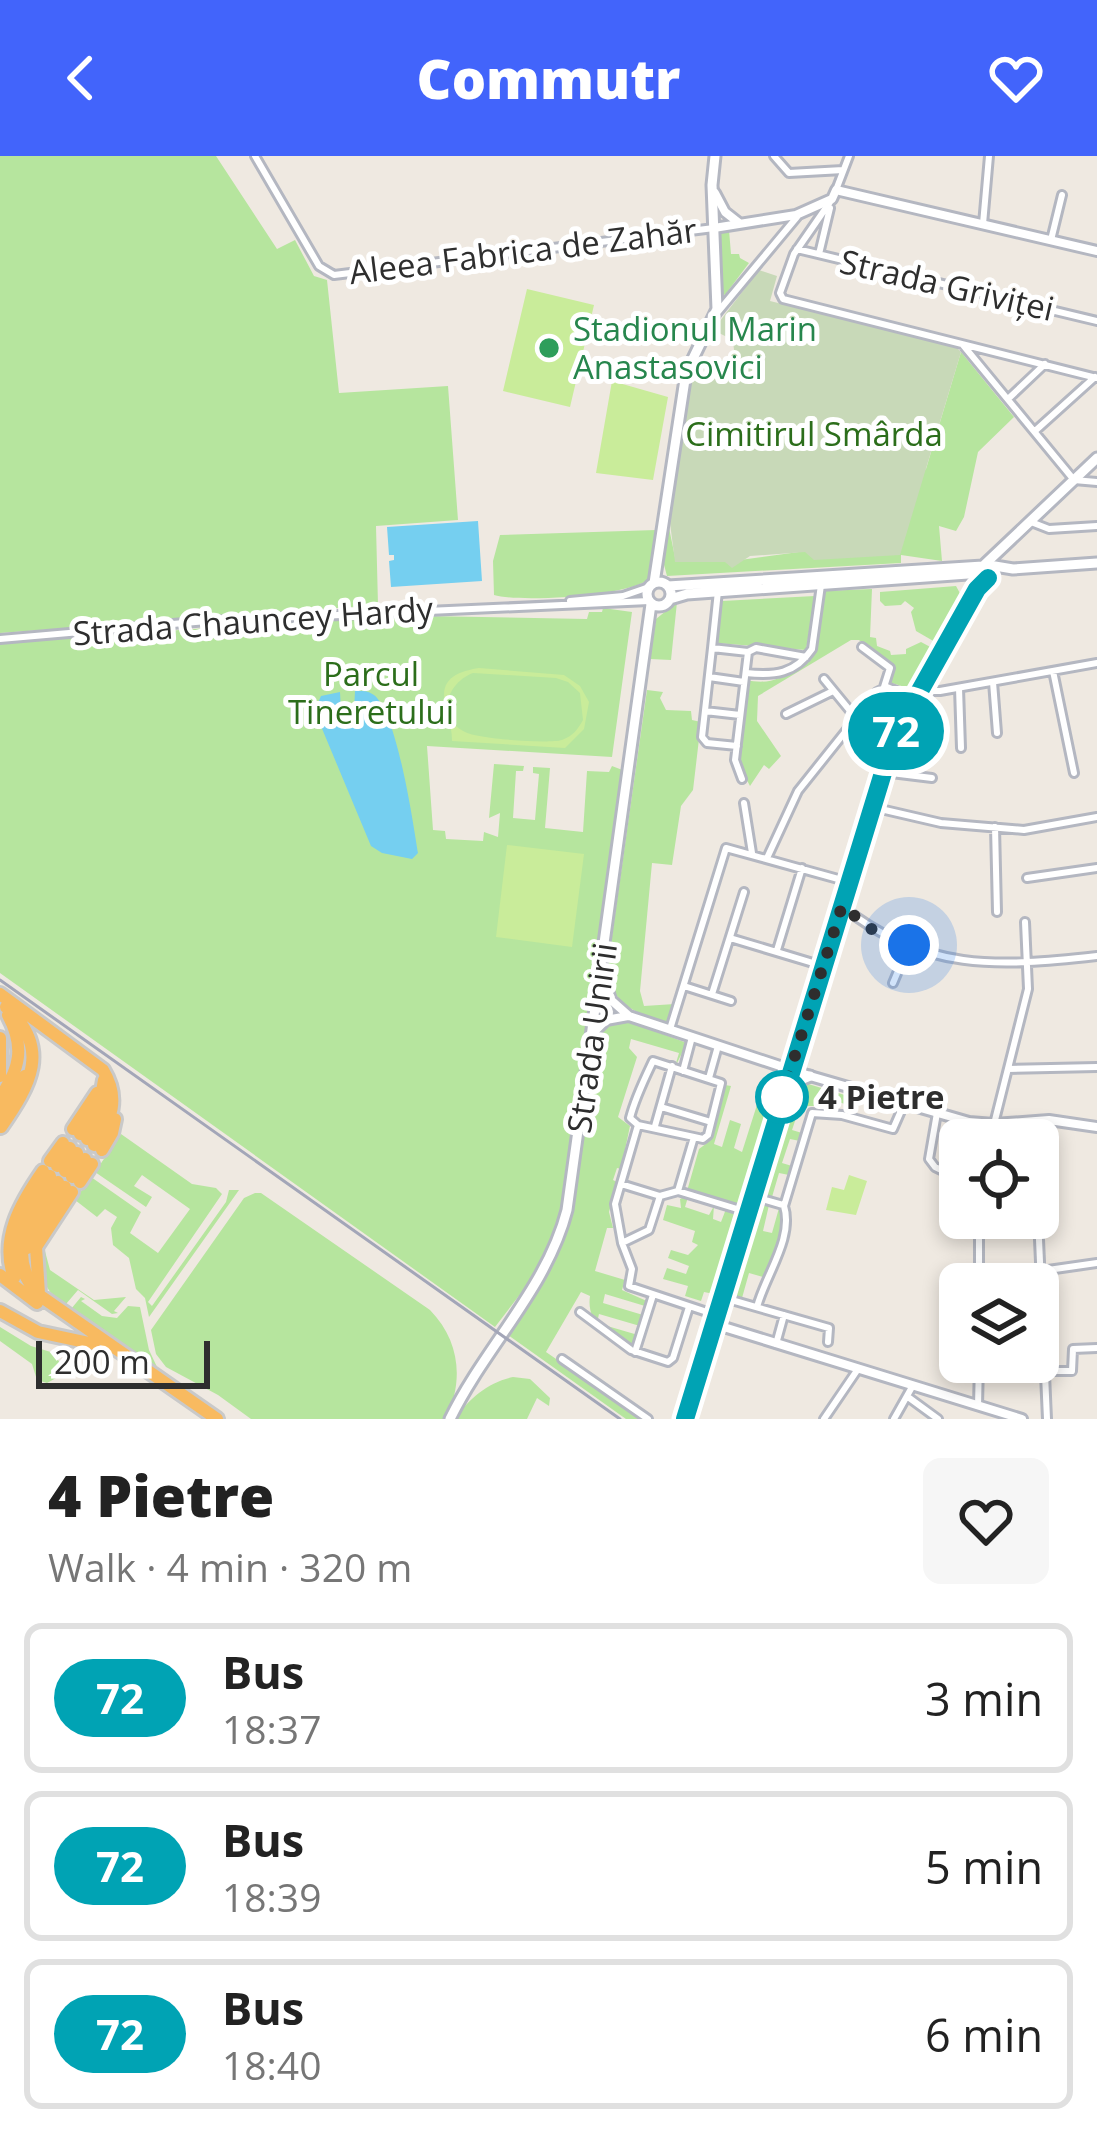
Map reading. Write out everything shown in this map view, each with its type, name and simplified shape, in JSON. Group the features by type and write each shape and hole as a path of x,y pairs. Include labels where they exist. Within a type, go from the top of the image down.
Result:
{"highway":[{"path":"0,1001 24,1026 33,1069 30,1083 1,1127"},
{"path":"0,1001 97,1062 109,1080 112,1101 87,1139 99,1089 97,1062"},
{"path":"0,1001 14,1028 20,1060 0,1097"},
{"path":"0,1038 0,1076"},
{"path":"0,1113 28,1069 30,1046"},
{"path":"39,1295 36,1247 61,1177 77,1153 61,1177 8,1221 1,1244 7,1270 20,1284 217,1419"},
{"path":"0,1275 202,1419"},
{"path":"0,1311 38,1332 94,1344"}],"main road":[{"path":"653,604 683,386 693,354 715,315 712,185 716,156"},
{"path":"688,1417 784,1087 899,724 1001,552 1097,458"},
{"path":"659,585 1097,562"},
{"path":"653,604 682,594 988,570"},
{"path":"961,575 975,593"},
{"path":"659,585 670,599"},
{"name":"Strada Unirii","path":"450,1419 537,1280 561,1232 570,1197 653,604"},
{"path":"784,1087 809,1076"}],"street":[{"name":"Aleea Fabrica de Zahăr","path":"255,156 319,266 334,275 740,224 800,214 834,194"},
{"path":"774,156 789,173 843,170"},
{"path":"818,254 849,156"},
{"path":"983,224 989,156"},
{"path":"712,185 724,212 740,224"},
{"path":"834,194 1097,251"},
{"path":"834,194 797,249 781,297 1096,377"},
{"path":"1051,240 1062,195"},
{"path":"715,315 800,214"},
{"name":"Strada Griviței","path":"797,249 1097,321"},
{"path":"961,343 1074,480 1097,482"},
{"path":"1008,399 1045,364"},
{"path":"1034,433 1096,377"},
{"path":"1031,522 1049,529 1097,526"},
{"name":"Strada Chauncey Hardy","path":"506,607 623,596 659,585"},
{"path":"746,672 773,676 806,657 812,649 821,585"},
{"path":"718,591 704,741 737,746"},
{"name":"Strada Chauncey Hardy","path":"0,639 207,621 653,604"},
{"path":"712,647 806,657"},
{"path":"767,858 798,791 884,687 890,668 862,647"},
{"path":"742,779 735,763 748,652"},
{"path":"884,687 916,694 1097,663"},
{"path":"1053,671 1074,773"},
{"path":"709,677 744,682"},
{"path":"824,679 856,718"},
{"path":"993,682 998,734"},
{"path":"958,688 961,748"},
{"path":"786,714 833,691"},
{"path":"705,711 740,715"},
{"path":"883,772 932,778"},
{"path":"744,803 752,854"},
{"path":"872,807 941,823 1024,830 1097,817"},
{"path":"995,827 997,912"},
{"path":"670,1029 723,852 730,848 849,882"},
{"path":"776,952 802,868"},
{"path":"1027,878 1097,868"},
{"path":"712,994 744,892"},
{"path":"842,906 878,934 976,962 1028,964 1097,956"},
{"path":"995,1119 1028,989 1025,922"},
{"path":"730,938 823,966"},
{"path":"893,983 909,945"},
{"path":"603,966 607,993 629,1016"},
{"path":"684,986 731,1000"},
{"path":"593,1034 606,1020 629,1016 809,1076 968,1119"},
{"path":"682,1070 692,1037"},
{"path":"709,1078 718,1046"},
{"path":"652,1063 682,1070 722,1087 705,1138 638,1124 630,1118 652,1063"},
{"path":"655,1126 672,1066"},
{"path":"1009,1069 1097,1067"},
{"path":"757,1307 775,1262 787,1218 784,1205 812,1113 842,1114 893,1129 904,1104"},
{"path":"661,1107 712,1122"},
{"path":"937,1113 929,1159 939,1169"},
{"path":"1059,1123 1097,1127"},
{"path":"638,1124 615,1207 632,1269 629,1287 689,1306 776,1344 1022,1419"},
{"path":"678,1192 694,1137"},
{"path":"621,1184 661,1196 678,1192 747,1212"},
{"path":"622,1243 649,1231 661,1196"},
{"path":"752,1196 784,1205"},
{"path":"1059,1268 1097,1263"},
{"path":"635,1352 653,1295"},
{"path":"721,1297 829,1328 828,1342"},
{"path":"580,1312 635,1352 672,1360 689,1306"},
{"path":"776,1344 784,1315"},
{"path":"1059,1371 1072,1371 1073,1349 1097,1348"},
{"path":"562,1359 648,1419"},
{"path":"824,1419 858,1369"},
{"path":"978,1406 979,1383"},
{"path":"1046,1383 1047,1419"},
{"path":"894,1419 912,1387"},
{"path":"908,1397 938,1419"}],"green space":[{"path":"0,156 216,156 277,249 295,240 314,276 327,280 339,393 448,386 458,520 376,526 378,605 0,633"},
{"path":"729,230 731,254 749,263 725,295 721,293 719,232"},
{"name":"Cimitirul Smârda","path":"759,270 777,276 770,301 961,352 900,555 814,560 805,552 750,556 732,568 725,562 675,562 670,523 689,383 694,366 726,359 734,350 733,340 713,330"},
{"name":"Stadionul Marin Anastasovici","path":"527,289 594,305 570,407 503,391"},
{"path":"961,352 1014,417 978,452 964,517 956,531 939,526 942,561 901,555 901,563 667,576 663,561 668,523 676,562 725,562 806,551 926,469"},
{"path":"612,381 668,397 653,480 596,473"},
{"path":"656,530 651,578 640,584 575,596 494,595 493,561 500,535"},
{"path":"956,586 962,597 935,642 916,631 914,608 905,601 885,606 880,601 880,592"},
{"path":"872,589 870,637 876,638 877,646 891,655 906,654 906,649 921,642 936,650 914,690 889,682 892,667 859,640 851,640 758,696 757,721 781,756 769,769 764,765 750,786 738,763 747,680 775,680 812,653 823,591"},
{"path":"815,596 806,650 716,643 722,601"},
{"path":"677,602 671,660 650,659 656,619"},
{"name":"Parcul Tineretului","path":"603,608 632,612 612,757 427,746 433,830 445,831 446,839 483,841 484,832 498,837 500,813 489,818 494,764 524,766 523,771 516,771 513,818 535,820 539,774 533,773 533,767 550,768 545,828 583,832 587,771 609,772 612,766 625,771 563,1210 538,1271 495,1327 0,973 0,643 333,619 587,619 589,612"},
{"path":"479,668 564,675 580,686 589,702 584,729 565,748 452,741 444,697 445,687 461,672","holes":["473,673 556,678 580,693 583,720 562,740 472,735 455,726 447,709 451,692"]},
{"path":"647,690 663,692 660,698 666,710 691,711 692,720 701,722 693,790 681,806 672,865 652,863 640,991 644,1006 675,1004 668,1023 621,1001 607,971"},
{"path":"507,845 584,854 572,947 496,937"},
{"path":"625,1020 687,1043 676,1065 651,1057 676,1063 679,1053 631,1039 629,1048 637,1057 618,1117 630,1126 621,1169 617,1168 613,1180 617,1182 609,1212 613,1228 607,1228 595,1271 625,1280 622,1290 649,1302 645,1306 605,1294 603,1303 643,1315 640,1326 599,1314 597,1323 638,1335 632,1344 600,1328 591,1314 590,1296 581,1292 546,1352 643,1419 626,1419 508,1335 553,1261 569,1221 599,1033"},
{"path":"805,1083 848,1096 845,1104 818,1096 815,1106 800,1106 792,1130 802,1133 800,1141 790,1139 782,1163 792,1166 789,1175 779,1173 772,1197 761,1194 770,1163 777,1160 772,1157 790,1097 804,1100 805,1093 793,1086"},
{"path":"725,1085 731,1086 714,1144 722,1147 730,1120 741,1124 734,1148 742,1152 762,1089 774,1093 750,1176 773,1112 741,1207 687,1191"},
{"path":"121,1134 192,1184 216,1188 222,1194 148,1302 152,1306 226,1202 229,1190 239,1190 149,1317 129,1258 113,1245 111,1228 117,1217 105,1209 97,1217 75,1200 91,1177 141,1212 130,1233 158,1253 190,1209 142,1175 134,1186 152,1197 146,1207 95,1172"},
{"path":"849,1175 867,1181 856,1215 826,1210 832,1187 844,1190"},
{"path":"255,1193 430,1310 448,1335 456,1362 455,1390 446,1419 251,1419 166,1367 156,1354 151,1330 244,1198"},
{"path":"688,1197 685,1207 709,1215 714,1206 713,1219 721,1222 726,1209 739,1212 714,1294 704,1292 701,1301 685,1296 688,1286 663,1279 667,1268 686,1274 689,1266 668,1258 671,1250 688,1255 698,1245 692,1242 695,1231 663,1220 667,1205 681,1208"},
{"path":"758,1202 769,1205 763,1231 772,1233 779,1208 785,1216 771,1266 763,1277 749,1273 742,1298 730,1294"},
{"path":"42,1240 50,1270 94,1300 126,1297 114,1311 118,1313 112,1314 78,1290 66,1304 50,1292 44,1277"},
{"path":"81,1297 102,1316 117,1318 128,1306 140,1307 157,1367 71,1309"},
{"path":"0,1327 31,1346 54,1353 61,1365 58,1377 47,1383 37,1380 32,1364 0,1341"},
{"path":"513,1377 530,1379 550,1398 549,1406 537,1398 527,1419 455,1419 480,1392"}],"water":[{"path":"478,521 482,581 391,587 389,561 394,555 389,555 387,527"},
{"path":"355,691 374,695 390,723 416,838 418,853 412,859 371,846 318,719 321,696 340,692 341,712 354,712"}],"railway":[{"path":"0,980 620,1419"}],"bus line":[{"name":"72","path":"685,1419 894,737 977,589 988,578"}],"place":[{"name":"Stadionul Marin Anastasovici","path":"549,348"},
{"name":"4 Pietre","path":"782,1097"}],"route":[{"path":"782,1097 842,906 878,934 909,945"}]}
